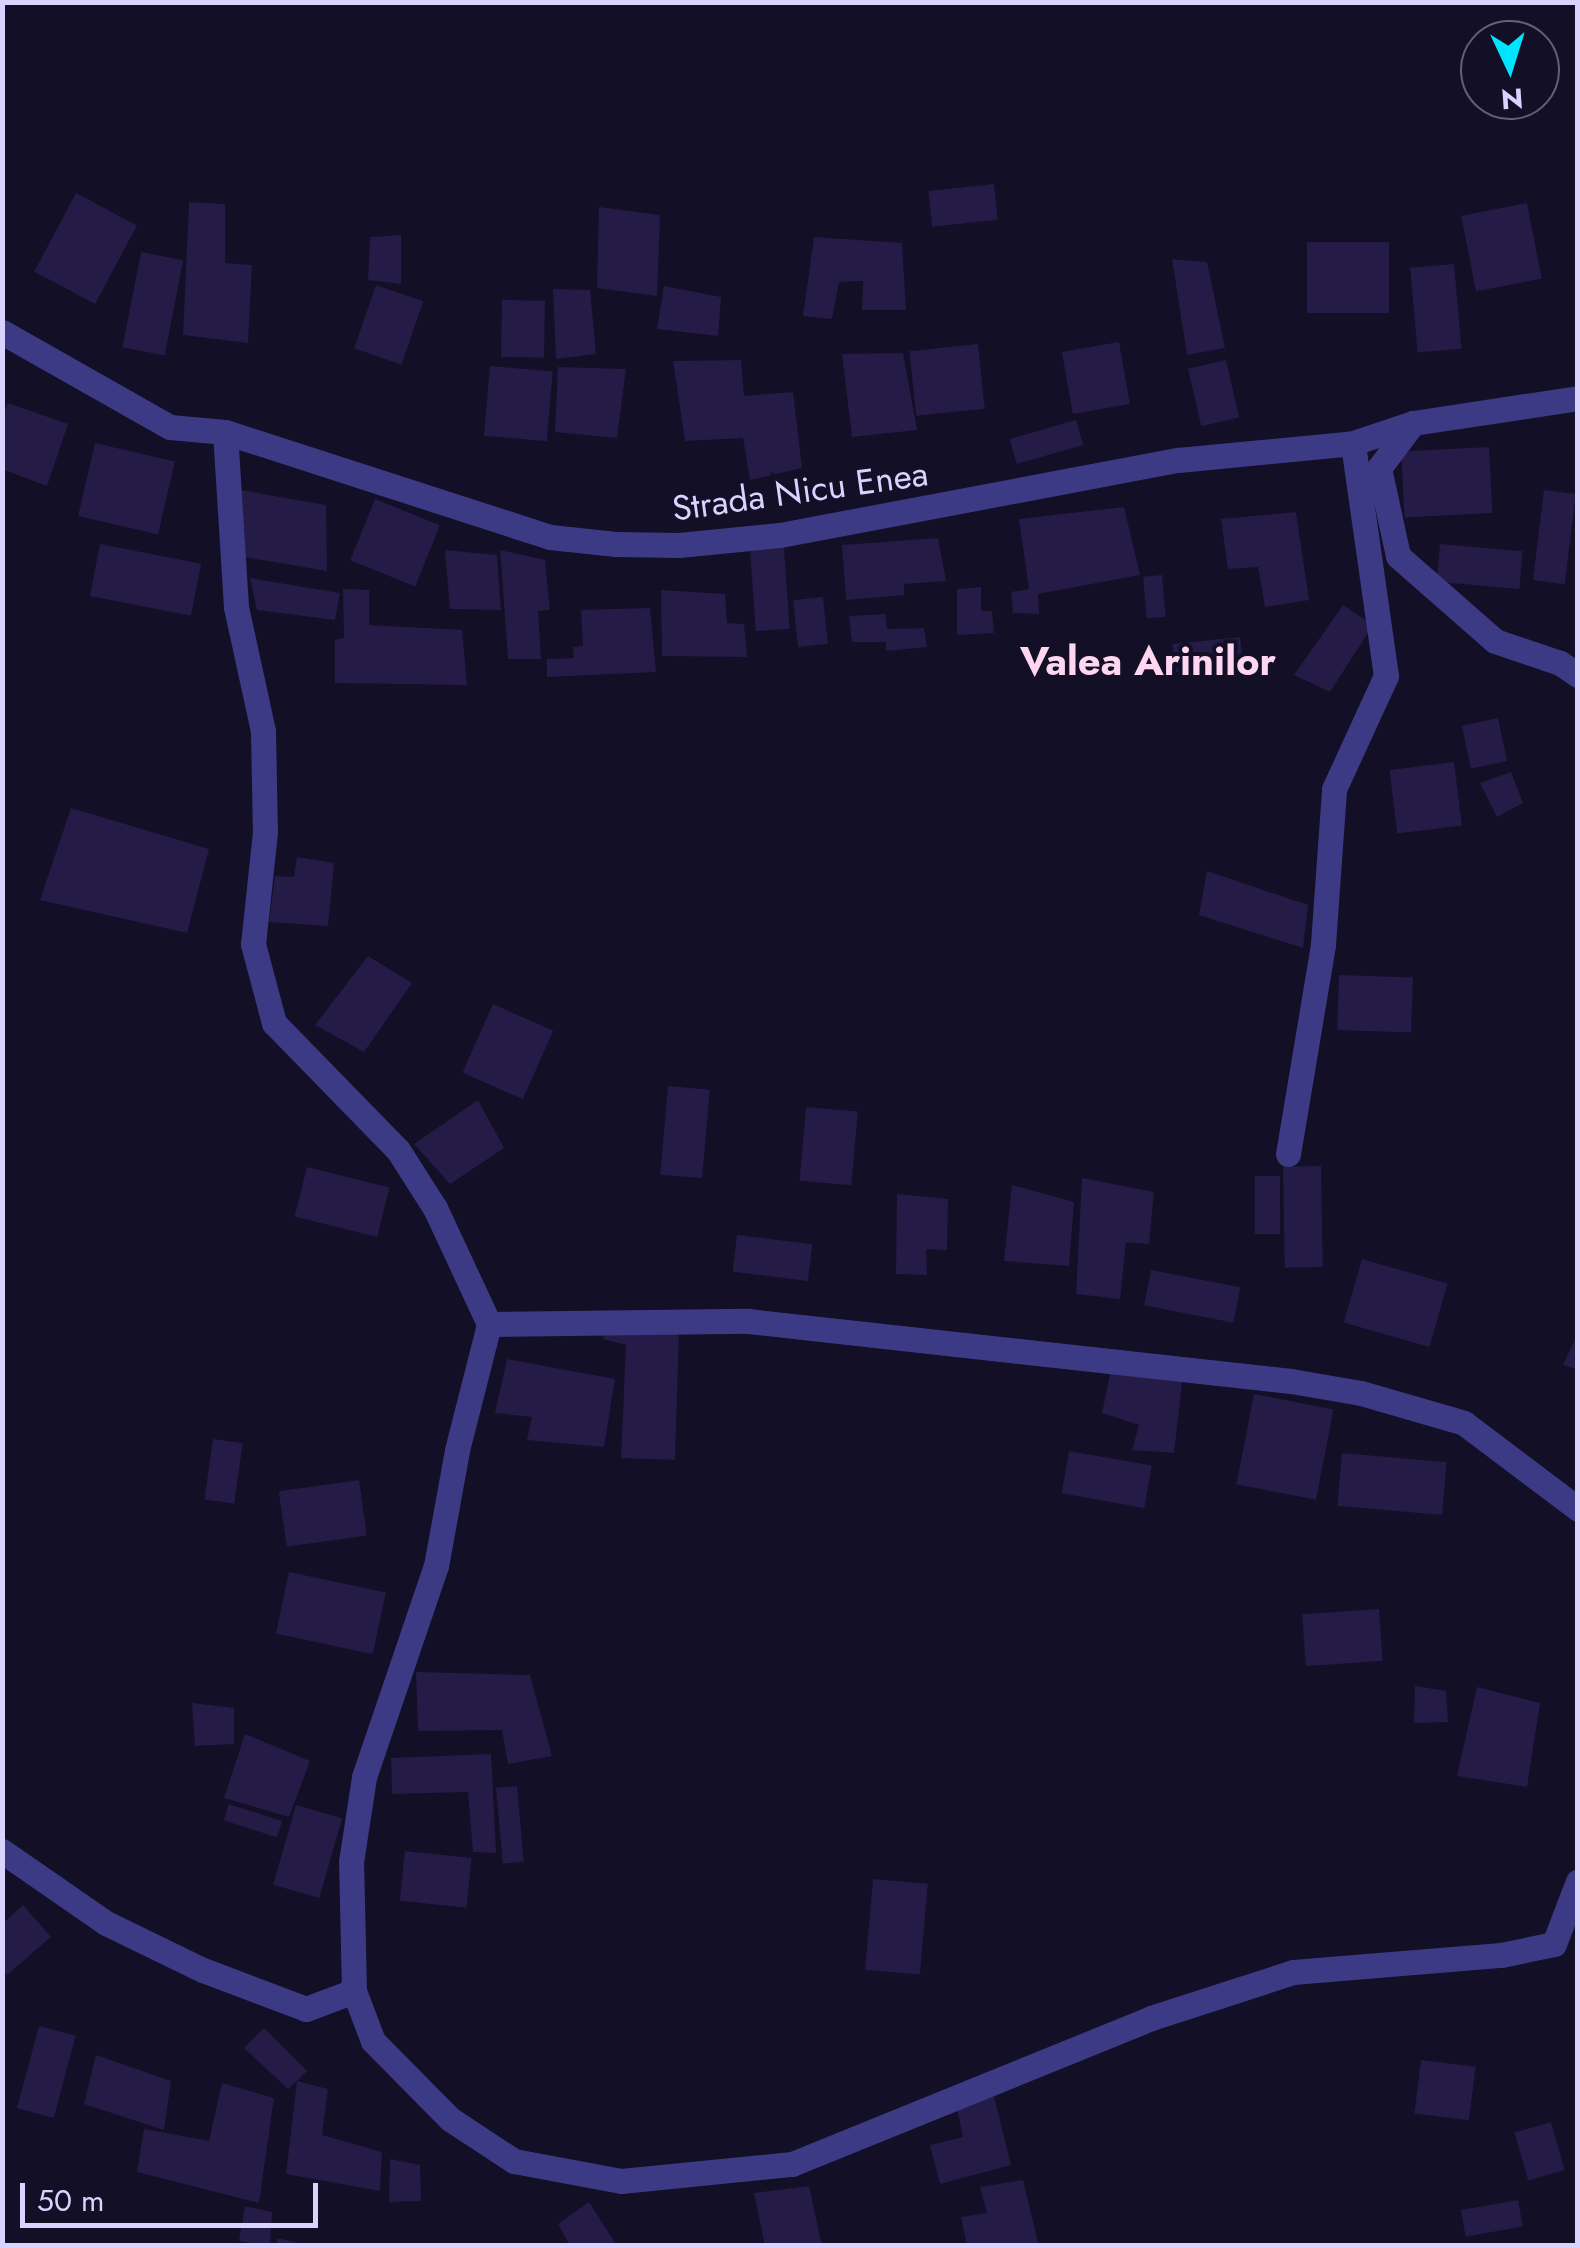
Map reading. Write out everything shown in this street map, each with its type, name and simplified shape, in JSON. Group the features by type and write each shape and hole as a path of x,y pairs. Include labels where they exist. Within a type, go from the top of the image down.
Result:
{"street":[{"name":"Strada Nicu Enea","path":"2,332 170,427 225,432 550,537 680,545 780,536 1178,460 1353,444 1413,423 1578,398"},
{"path":"1413,423 1379,468 1398,556 1495,641 1560,664 1578,675"},
{"path":"225,432 236,607 263,731 265,832 253,944 274,1023 398,1150 436,1208 488,1324 436,1566 364,1777 351,1862 354,1991 373,2041 450,2119 514,2161 621,2181 792,2164 949,2096 1151,2018 1293,1972 1501,1954 1554,1944 1578,1881"},
{"path":"1288,1154 1323,944 1334,789 1386,676 1353,444"},
{"path":"488,1324 748,1320 1291,1381 1360,1393 1464,1422 1578,1509"},
{"path":"2,1851 106,1922 203,1970 306,2009 354,1991"}],"building":[{"path":"994,184 998,220 932,227 928,191"},
{"path":"76,193 137,225 95,304 34,272"},
{"path":"189,202 225,204 225,263 252,265 248,343 183,335"},
{"path":"1527,203 1542,279 1476,291 1461,216"},
{"path":"599,207 660,215 657,296 597,288"},
{"path":"401,235 401,284 368,280 370,237"},
{"path":"814,237 902,243 906,310 862,310 863,281 839,282 832,319 803,316"},
{"path":"1307,242 1389,242 1389,313 1307,313"},
{"path":"141,252 183,260 165,355 122,347"},
{"path":"1172,259 1207,262 1225,348 1187,355"},
{"path":"1454,264 1461,349 1418,353 1410,268"},
{"path":"376,285 423,301 401,365 354,348"},
{"path":"664,286 721,297 718,336 657,329"},
{"path":"553,289 590,290 596,354 556,359"},
{"path":"502,300 545,301 544,358 501,357"},
{"path":"1119,342 1130,404 1073,414 1062,352"},
{"path":"978,344 985,409 916,416 909,351"},
{"path":"903,353 917,430 852,437 842,354"},
{"path":"741,360 744,396 793,392 802,468 750,480 743,438 685,441 673,361"},
{"path":"1226,360 1239,417 1201,426 1188,369"},
{"path":"490,366 553,371 547,441 484,436"},
{"path":"558,367 626,369 617,438 555,432"},
{"path":"8,403 68,424 47,486 2,469 2,416"},
{"path":"1076,420 1083,445 1017,464 1010,439"},
{"path":"95,443 175,461 158,535 78,516"},
{"path":"1489,447 1492,513 1405,518 1401,452"},
{"path":"240,490 326,505 327,571 244,557"},
{"path":"1544,490 1576,494 1565,584 1533,580"},
{"path":"375,499 440,525 415,586 350,560"},
{"path":"1124,507 1140,575 1038,594 1039,614 1013,613 1011,592 1029,589 1019,519"},
{"path":"1296,512 1309,600 1265,607 1258,567 1228,569 1221,519"},
{"path":"938,538 946,581 904,584 904,595 846,600 842,545"},
{"path":"100,544 201,564 191,616 90,596"},
{"path":"1440,544 1523,551 1519,589 1437,582"},
{"path":"784,548 790,629 756,631 750,550"},
{"path":"445,550 497,555 501,610 450,609"},
{"path":"500,550 545,560 550,610 538,611 541,659 508,659"},
{"path":"1162,575 1166,617 1147,618 1143,577"},
{"path":"250,578 340,593 335,620 257,610"},
{"path":"981,587 981,611 992,611 994,633 957,635 957,589"},
{"path":"343,589 369,590 369,625 462,630 467,685 335,683 335,640 344,638"},
{"path":"661,590 725,594 727,623 744,624 747,657 662,656"},
{"path":"823,597 828,644 798,647 793,600"},
{"path":"1343,605 1373,625 1330,692 1294,675"},
{"path":"650,608 656,672 547,677 547,659 574,658 573,647 583,646 581,610"},
{"path":"885,614 887,629 924,628 927,647 886,651 886,642 852,642 849,616"},
{"path":"1240,637 1243,665 1175,672 1172,644"},
{"path":"1498,718 1507,761 1471,769 1462,726"},
{"path":"1454,762 1462,826 1397,833 1389,770"},
{"path":"1511,772 1523,803 1497,817 1480,783"},
{"path":"71,808 209,849 187,933 40,900"},
{"path":"297,857 334,863 328,926 269,922 275,876 294,877"},
{"path":"1207,871 1308,905 1303,948 1199,915"},
{"path":"368,956 412,983 364,1052 315,1025"},
{"path":"1339,975 1413,978 1411,1033 1337,1030"},
{"path":"493,1004 553,1031 523,1099 462,1073"},
{"path":"668,1086 710,1090 702,1178 660,1175"},
{"path":"478,1100 504,1148 450,1184 414,1144"},
{"path":"806,1107 858,1112 851,1185 800,1181"},
{"path":"1321,1166 1323,1267 1285,1268 1283,1167"},
{"path":"307,1167 389,1188 377,1237 295,1216"},
{"path":"1255,1176 1280,1176 1280,1234 1255,1234"},
{"path":"1082,1178 1154,1192 1149,1244 1126,1242 1120,1299 1076,1294"},
{"path":"1012,1185 1074,1202 1069,1266 1004,1261"},
{"path":"897,1194 948,1199 947,1250 926,1249 927,1275 896,1274"},
{"path":"737,1235 812,1244 808,1281 732,1272"},
{"path":"1362,1259 1448,1284 1429,1347 1344,1322"},
{"path":"1151,1270 1240,1287 1233,1323 1144,1305"},
{"path":"605,1326 679,1330 675,1460 621,1458 626,1345 603,1339"},
{"path":"1578,1333 1578,1370 1563,1365"},
{"path":"507,1359 615,1379 604,1447 527,1440 532,1417 495,1413"},
{"path":"1111,1370 1182,1382 1174,1453 1132,1450 1139,1425 1102,1413"},
{"path":"1254,1394 1334,1409 1316,1500 1236,1484"},
{"path":"213,1439 243,1443 234,1504 205,1499"},
{"path":"1069,1451 1152,1466 1144,1508 1062,1493"},
{"path":"1342,1453 1447,1462 1442,1515 1337,1506"},
{"path":"359,1480 367,1535 287,1547 279,1491"},
{"path":"289,1572 386,1593 373,1654 276,1634"},
{"path":"1379,1609 1383,1661 1306,1666 1302,1614"},
{"path":"416,1672 530,1675 552,1756 508,1764 502,1730 418,1731"},
{"path":"1415,1686 1446,1691 1448,1722 1414,1723"},
{"path":"1477,1687 1540,1703 1527,1787 1457,1776"},
{"path":"192,1703 234,1708 234,1744 195,1746"},
{"path":"245,1734 310,1761 289,1817 224,1798"},
{"path":"491,1754 496,1853 473,1852 468,1792 392,1794 391,1758"},
{"path":"517,1786 524,1862 503,1864 496,1788"},
{"path":"229,1804 282,1821 277,1837 224,1820"},
{"path":"296,1805 342,1818 319,1898 273,1885"},
{"path":"405,1851 472,1858 466,1908 400,1901"},
{"path":"873,1879 928,1884 920,1974 865,1970"},
{"path":"23,1905 51,1937 7,1975 2,1971 2,1924"},
{"path":"39,2026 76,2036 54,2118 17,2108"},
{"path":"264,2028 307,2071 288,2089 244,2048"},
{"path":"96,2055 171,2081 164,2130 84,2104"},
{"path":"1421,2060 1476,2067 1469,2120 1414,2114"},
{"path":"297,2081 328,2089 322,2135 382,2152 380,2191 286,2174"},
{"path":"222,2083 274,2098 259,2203 137,2172 144,2129 209,2141"},
{"path":"994,2096 1011,2165 940,2184 930,2145 963,2137 956,2104"},
{"path":"1551,2122 1565,2170 1528,2181 1514,2132"},
{"path":"390,2159 420,2165 421,2201 389,2202"},
{"path":"1023,2180 1039,2246 967,2246 961,2217 987,2213 980,2187"},
{"path":"809,2186 822,2246 765,2246 754,2193"},
{"path":"1518,2200 1523,2227 1466,2237 1461,2210"},
{"path":"589,2202 617,2246 570,2246 558,2224"},
{"path":"245,2206 272,2212 270,2246 239,2241"},
{"path":"277,2238 303,2244 276,2246"}],"district":[{"name":"Valea Arinilor","path":"1148,661"}]}
